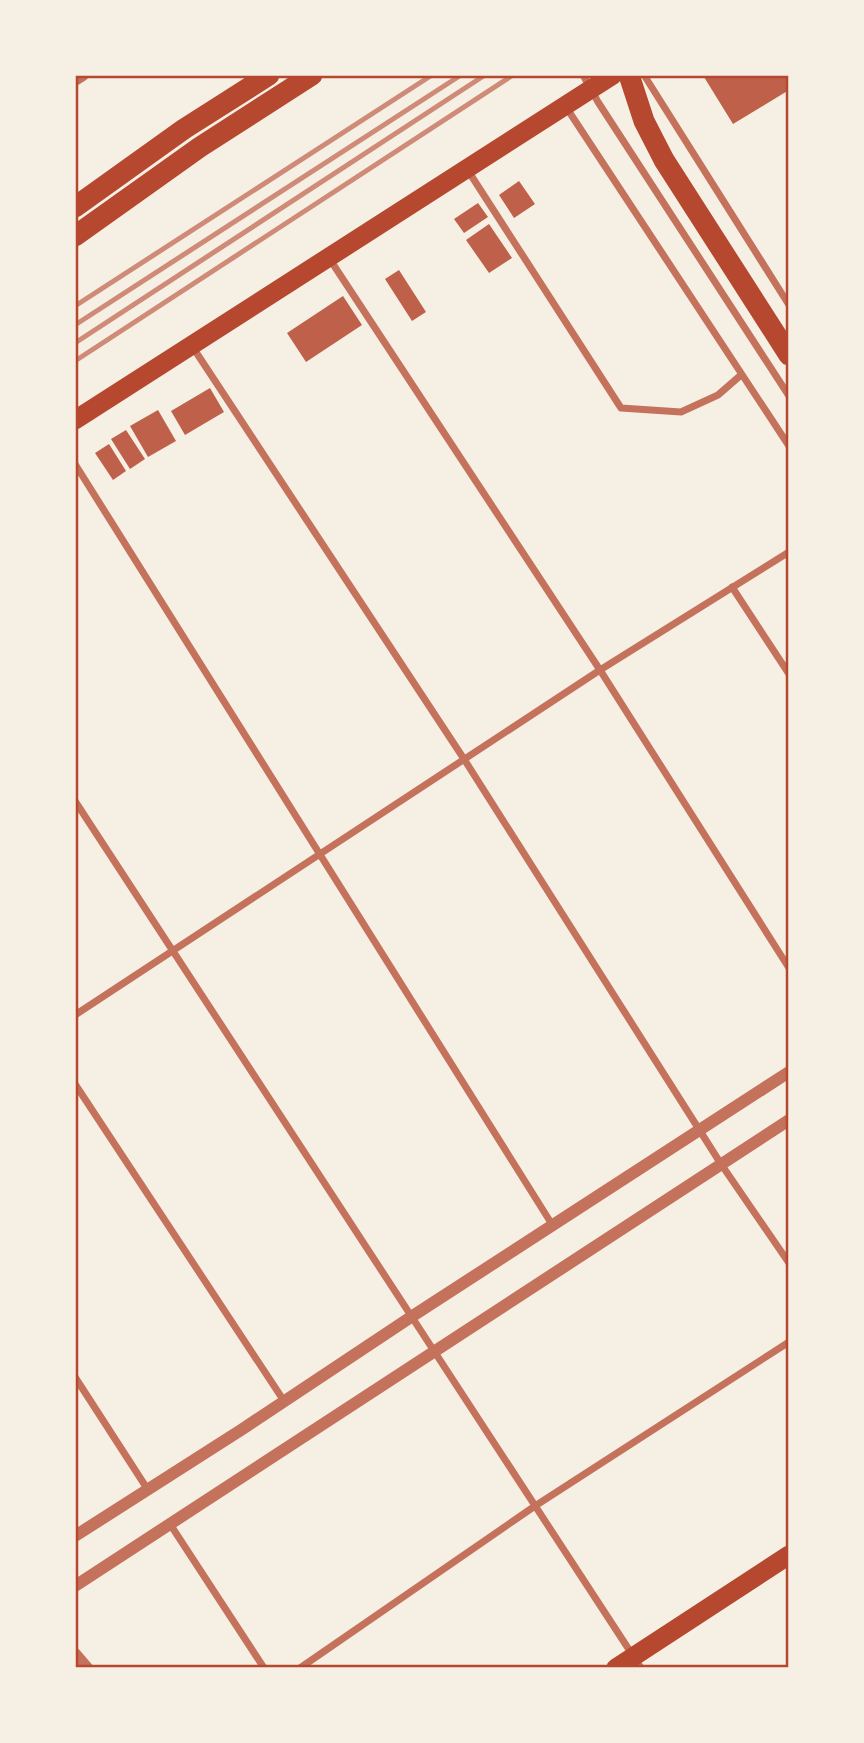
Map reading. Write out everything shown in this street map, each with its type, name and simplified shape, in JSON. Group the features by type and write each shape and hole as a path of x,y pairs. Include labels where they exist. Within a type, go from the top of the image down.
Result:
{"highway":[{"path":"75,207 184,129 269,75"},
{"path":"75,236 200,147 312,75"},
{"path":"75,420 614,75"},
{"path":"629,75 645,121 664,160 789,355"},
{"path":"615,1668 637,1662 789,1555"}],"street":[{"path":"75,79 83,75"},
{"path":"583,75 789,396"},
{"path":"644,75 789,305"},
{"path":"566,106 789,446"},
{"path":"467,169 621,408 681,412 718,395 741,375"},
{"path":"329,257 600,670 789,968"},
{"path":"192,345 464,759 721,1164 789,1263"},
{"path":"75,464 554,1226"},
{"path":"75,1015 600,670 789,552"},
{"path":"733,587 789,674"},
{"path":"75,801 637,1662"},
{"path":"75,1536 789,1072"},
{"path":"75,1084 285,1401"},
{"path":"75,1586 789,1120"},
{"path":"300,1668 535,1506 789,1342"},
{"path":"75,1377 148,1490"},
{"path":"169,1523 264,1668"},
{"path":"75,1654 87,1668"}],"building":[{"path":"789,75 789,90 733,124 704,77"},
{"path":"519,181 535,204 514,218 499,195"},
{"path":"478,203 488,217 464,233 454,219"},
{"path":"489,224 512,258 489,273 466,240"},
{"path":"399,270 426,312 412,321 385,279"},
{"path":"343,296 362,325 306,362 287,333"},
{"path":"210,388 224,412 185,435 171,411"},
{"path":"158,410 176,441 148,457 130,426"},
{"path":"126,430 145,459 130,469 111,439"},
{"path":"109,444 126,471 113,480 95,453"}],"railway":[{"path":"75,306 432,75"},
{"path":"75,325 461,75"},
{"path":"75,343 485,75"},
{"path":"75,361 513,75"}]}
